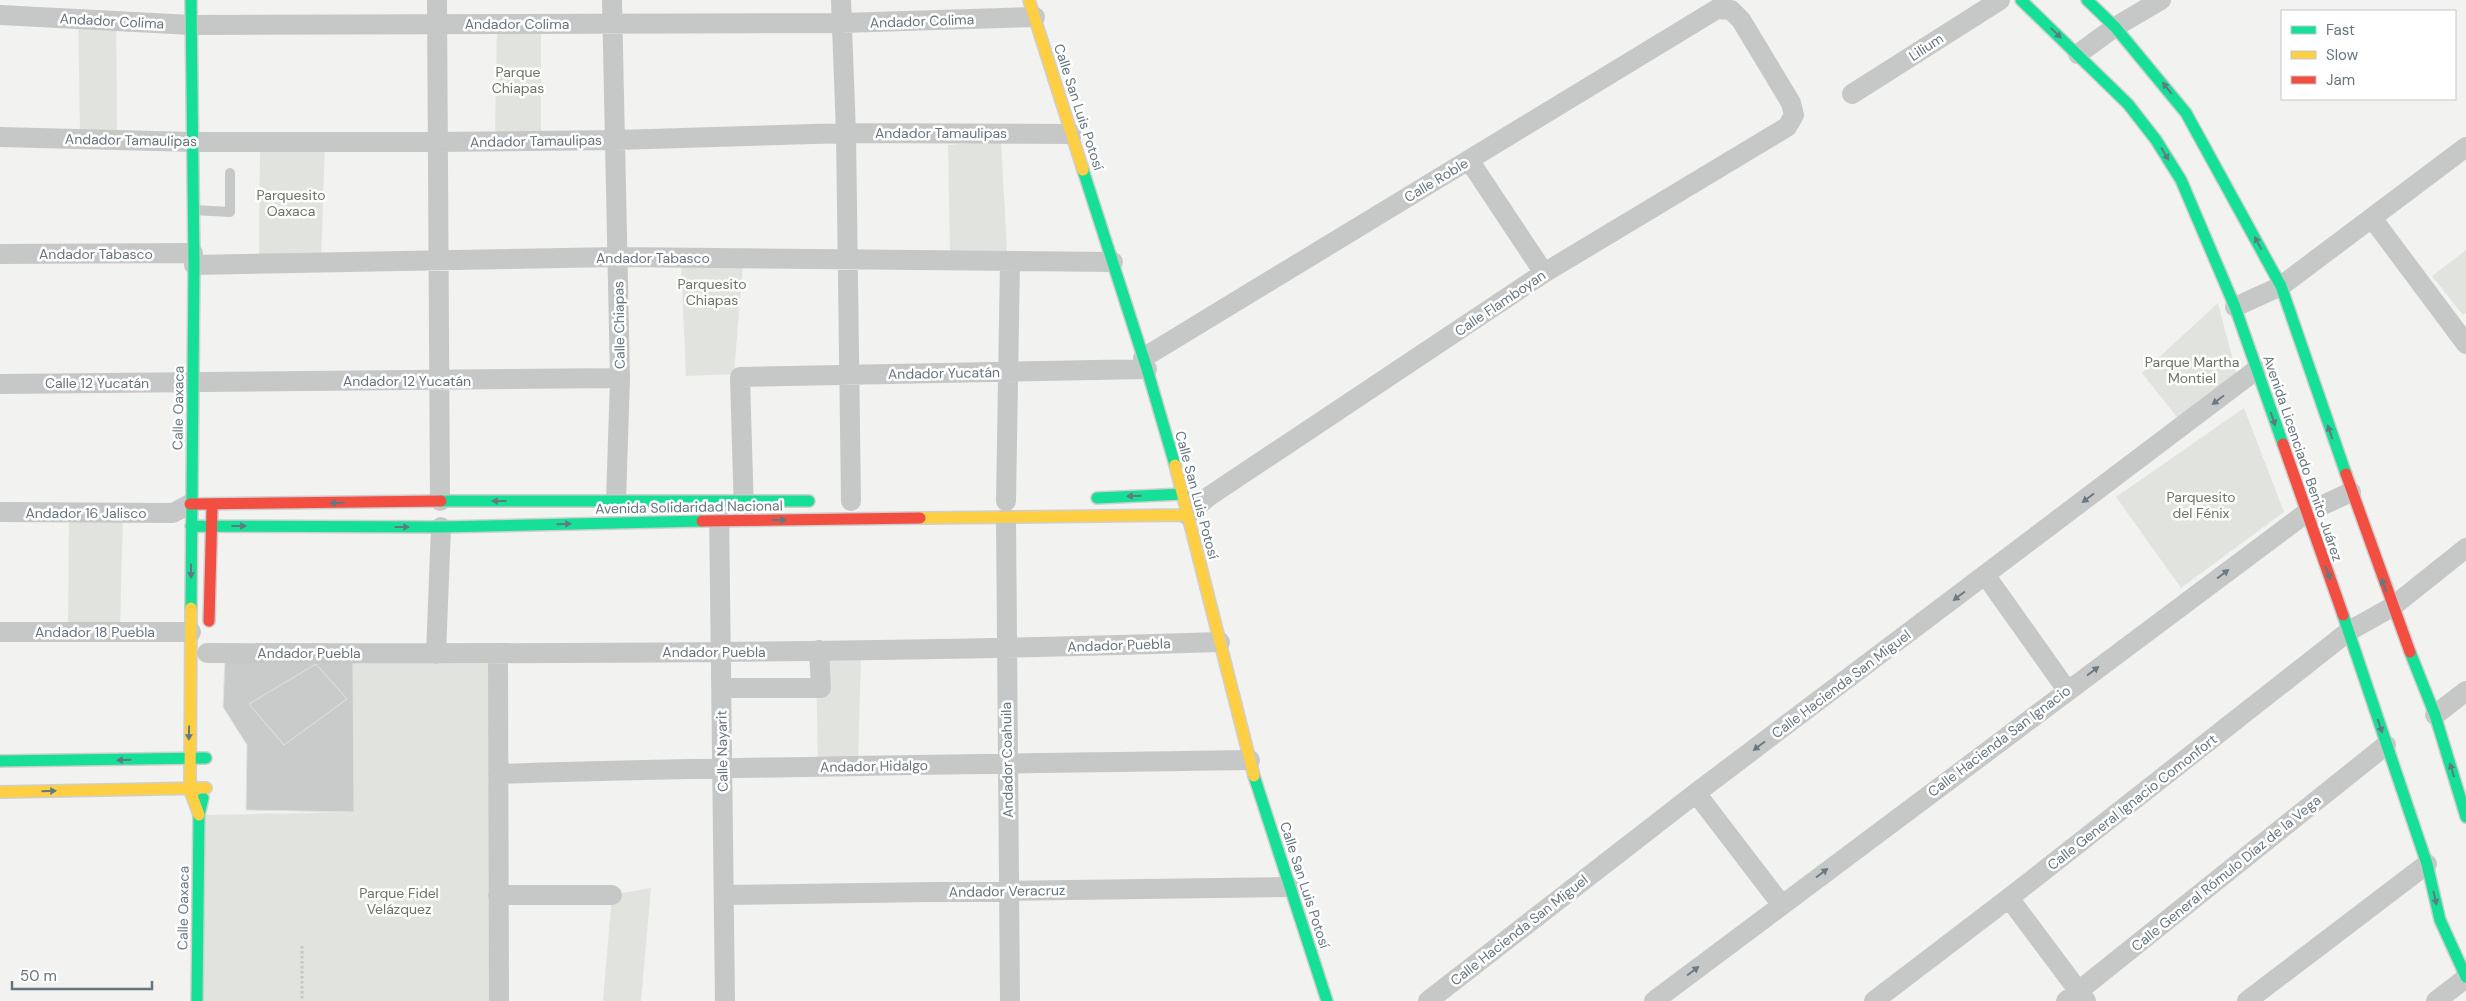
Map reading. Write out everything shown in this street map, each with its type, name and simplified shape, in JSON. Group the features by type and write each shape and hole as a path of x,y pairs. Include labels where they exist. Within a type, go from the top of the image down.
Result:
{"main road":[{"name":"Calle Oaxaca","path":"181,509 194,382 192,0"},
{"name":"Avenida Licenciado Benito Juárez","path":"2021,0 2128,104 2156,140 2181,180 2235,307 2349,631 2427,864 2440,920 2466,977"},
{"path":"2087,0 2115,27 2186,113 2281,286 2392,607 2435,715 2466,817"},
{"name":"Calle San Luis Potosí","path":"1032,5 1145,363 1183,494 1250,760 1327,1001"},
{"path":"1085,498 1183,494"},
{"name":"Avenida Solidaridad Nacional","path":"181,509 212,505 440,501 719,501 744,510 1006,505 1188,514"},
{"name":"Avenida Solidaridad Nacional","path":"191,526 441,527 720,521 744,510 821,501"},
{"name":"Calle Oaxaca","path":"199,815 190,790 189,759 204,644 212,505"},
{"name":"Calle Oaxaca","path":"191,526 204,644"},
{"name":"Calle Oaxaca","path":"189,759 208,753 206,788 199,815 197,1001"},
{"path":"0,761 189,759"},
{"path":"0,792 190,790 206,788"}],"street":[{"path":"437,0 440,501"},
{"name":"Calle Chiapas","path":"612,0 620,378 616,501"},
{"path":"841,0 846,133 850,501"},
{"name":"Lilium","path":"1852,94 2000,0"},
{"path":"2078,54 2115,27 2161,0"},
{"name":"Andador Colima","path":"0,15 192,25 841,23 1032,5"},
{"name":"Calle Roble","path":"1145,363 1469,160 1717,9 1731,10"},
{"name":"Calle Flamboyan","path":"1188,514 1208,498 1544,273 1787,126 1794,115 1790,104 1746,28 1731,10"},
{"name":"Andador Tamaulipas","path":"0,137 192,142 438,142 616,140 846,133 1072,134"},
{"path":"2235,307 2281,286 2466,147"},
{"path":"1469,160 1544,273"},
{"path":"2372,218 2466,344"},
{"name":"Andador Tabasco","path":"0,254 193,259 438,261 617,257 1113,262"},
{"name":"Andador Coahuila","path":"1010,260 1006,505 1006,764 1010,1001"},
{"name":"Andador Yucatán","path":"744,510 740,377 1009,372 1145,363"},
{"name":"Calle Hacienda San Miguel","path":"1428,1001 1696,793 1986,576 2256,370"},
{"name":"Andador 12 Yucatán","path":"194,382 439,382 620,378"},
{"name":"Calle 12 Yucatán","path":"0,384 194,382"},
{"name":"Calle Hacienda San Ignacio","path":"1654,1001 1781,904 2306,513 2351,492"},
{"path":"1183,494 1208,498"},
{"name":"Calle Nayarit","path":"719,501 725,1001"},
{"path":"181,509 191,526"},
{"name":"Andador 16 Jalisco","path":"0,512 181,509"},
{"path":"436,654 441,527"},
{"name":"Calle General Ignacio Comonfort","path":"1874,1001 2009,898 2349,631 2392,607 2466,548"},
{"path":"1986,576 2067,690"},
{"name":"Andador 18 Puebla","path":"0,632 204,644"},
{"name":"Andador Puebla","path":"204,644 436,654 1006,649 1220,642"},
{"path":"722,688 821,688 819,650"},
{"path":"498,653 499,1001"},
{"path":"2435,715 2466,691"},
{"name":"Calle General Rómulo Díaz de la Vega","path":"2077,998 2386,745"},
{"name":"Andador Hidalgo","path":"498,774 722,767 1250,760"},
{"path":"1696,793 1781,904"},
{"path":"2246,1001 2427,864"},
{"name":"Andador Veracruz","path":"724,895 1290,887"},
{"path":"498,895 612,895"},
{"path":"2009,898 2077,998"},
{"path":"2436,1001 2466,977"}],"lane":[{"path":"193,210 230,212 230,173"}],"path":[{"path":"302,946 302,1001"}],"green space":[{"path":"78,11 116,14 117,135 80,133"},
{"name":"Parque Chiapas","path":"497,27 541,27 541,134 495,134"},
{"path":"1001,141 1007,251 950,251 948,145"},
{"name":"Parquesito Oaxaca","path":"325,142 321,263 259,262 260,144"},
{"path":"2466,250 2466,313 2463,315 2432,276"},
{"name":"Parquesito Chiapas","path":"681,262 743,263 734,374 686,376"},
{"name":"Parque Martha Montiel","path":"2218,303 2237,376 2180,421 2142,373"},
{"name":"Parquesito del Fénix","path":"2244,408 2284,512 2181,588 2116,497"},
{"path":"123,516 120,627 68,625 69,517"},
{"name":"Parque Fidel Velázquez","path":"353,653 498,653 499,1001 197,1001 199,815 354,812"},
{"path":"861,653 858,767 818,767 816,654"},
{"path":"651,888 641,1001 603,1001 612,895"}],"building":[{"path":"353,660 354,812 246,810 247,745 223,707 225,661"},
{"path":"316,664 347,699 284,745 249,704"}],"traffic: fast":[{"path":"191,0 194,265 191,608"},
{"path":"2021,0 2128,104 2156,140 2181,180 2235,307 2283,444"},
{"path":"2087,0 2115,27 2186,113 2281,286 2346,474"},
{"path":"1083,170 1147,369 1175,465"},
{"path":"1097,498 1183,494"},
{"path":"441,501 809,501"},
{"path":"191,526 441,527 702,521"},
{"path":"2343,615 2427,864 2440,920 2466,977"},
{"path":"2410,652 2435,715 2466,817"},
{"path":"0,761 206,758"},
{"path":"1254,776 1327,1001"},
{"path":"197,1001 199,815 203,798"}],"traffic: slow":[{"path":"1029,0 1083,170"},
{"path":"1175,465 1254,776"},
{"path":"920,518 1187,515"},
{"path":"191,608 190,790 199,815"},
{"path":"0,792 206,788"}],"traffic: jam":[{"path":"2283,444 2343,615"},
{"path":"2346,474 2410,652"},
{"path":"190,504 441,501"},
{"path":"209,621 212,509"},
{"path":"702,521 920,518"}]}
